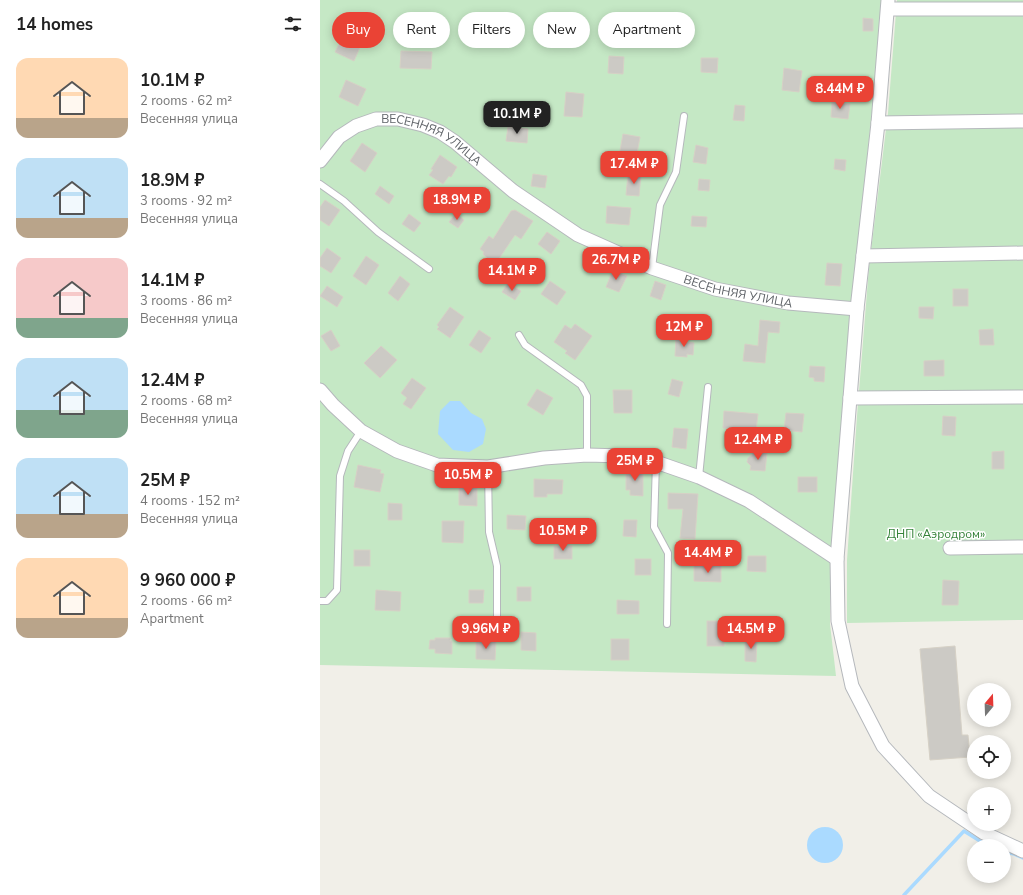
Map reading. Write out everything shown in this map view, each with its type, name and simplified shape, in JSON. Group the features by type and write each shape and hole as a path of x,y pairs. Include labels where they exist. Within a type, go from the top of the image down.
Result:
{"street":[{"path":"1023,9 888,4 878,123 858,309 837,559 838,621 852,686 883,746 929,796 984,833 1023,851"},
{"name":"ВЕСЕННЯЯ УЛИЦА","path":"320,161 339,137 356,126 376,119 398,119 423,125 440,132 455,142 513,190 578,235 652,268 715,289 788,303 858,309"},
{"path":"878,123 1023,121"},
{"path":"863,256 1023,253"},
{"path":"320,390 333,405 361,431 397,451 437,465 488,467 544,458 587,455 623,456 656,462 698,477 749,500 837,559"},
{"path":"850,398 1023,397"},
{"path":"950,548 1023,547"}],"lane":[{"path":"652,268 660,205 676,172 684,116"},
{"path":"320,184 344,201 378,232 429,269"},
{"path":"519,334 525,345 581,385 587,396 587,455"},
{"path":"698,477 708,387"},
{"path":"320,601 326,601 337,590 340,476 348,451 361,431"},
{"path":"656,462 654,527 668,553 667,624"},
{"path":"488,467 489,532 497,566 497,617"}],"green space":[{"path":"320,0 883,0 852,295 830,565 830,624 836,676 320,665"},
{"name":"ДНП «Аэродром»","path":"897,0 1023,0 1023,620 847,623 847,560 857,416 869,267 888,113"}],"water":[{"path":"450,401 460,401 471,413 482,419 486,429 483,444 469,452 453,450 438,434 440,411"},
{"path":"828,827 838,832 842,838 842,852 838,858 832,862 822,863 812,858 808,852 807,842 812,832 818,828"}],"building":[{"path":"863,18 873,19 873,31 863,31"},
{"path":"337,48 360,48 354,61 335,52"},
{"path":"401,51 432,52 431,69 400,68"},
{"path":"609,56 624,57 623,74 608,73"},
{"path":"701,58 718,58 717,73 701,72"},
{"path":"784,68 802,71 799,92 782,90"},
{"path":"346,80 366,89 358,106 339,97"},
{"path":"566,92 584,94 582,117 564,116"},
{"path":"832,102 850,104 848,119 831,117"},
{"path":"735,105 745,106 744,121 733,120"},
{"path":"508,127 528,129 527,143 506,141"},
{"path":"623,134 640,137 636,159 619,156"},
{"path":"362,143 377,153 365,172 350,161"},
{"path":"696,145 708,148 706,164 693,162"},
{"path":"440,155 457,167 451,177 449,176 443,184 429,175"},
{"path":"835,159 846,160 845,171 834,169"},
{"path":"533,174 547,176 545,188 531,186"},
{"path":"628,174 641,175 639,196 626,195"},
{"path":"699,179 710,180 709,191 698,190"},
{"path":"380,186 394,196 389,204 375,194"},
{"path":"325,200 340,210 329,226 320,220 320,207"},
{"path":"607,206 631,208 629,225 606,223"},
{"path":"515,210 533,221 521,239 515,235 494,266 485,260 487,258 483,254 484,252 480,249 489,236 493,239 511,211"},
{"path":"456,213 464,220 458,228 449,222"},
{"path":"409,214 421,223 414,232 402,224"},
{"path":"692,216 707,217 706,227 691,226"},
{"path":"547,232 560,241 551,254 538,244"},
{"path":"327,248 341,258 331,273 320,266 320,258"},
{"path":"366,256 379,265 366,285 353,276"},
{"path":"827,263 842,264 840,286 825,285"},
{"path":"613,270 627,276 619,292 606,287"},
{"path":"400,276 410,284 398,301 388,293"},
{"path":"550,281 566,292 557,305 541,294"},
{"path":"655,281 666,285 661,300 650,296"},
{"path":"508,283 521,291 515,300 502,292"},
{"path":"327,286 343,297 337,307 320,296"},
{"path":"953,289 968,289 968,306 953,306"},
{"path":"450,307 464,317 450,338 437,329 439,327 437,325"},
{"path":"919,307 934,307 933,319 919,318"},
{"path":"760,320 780,322 779,333 768,332 765,363 743,361 745,344 758,346"},
{"path":"575,324 592,336 575,360 565,353 567,351 554,342 565,325 571,329"},
{"path":"993,329 994,345 980,345 979,330"},
{"path":"331,330 340,346 331,351 321,336"},
{"path":"479,330 491,338 481,353 469,345"},
{"path":"676,338 687,339 687,342 694,343 693,355 687,354 687,357 675,356"},
{"path":"381,346 397,360 380,378 364,363"},
{"path":"944,360 944,376 924,376 924,361"},
{"path":"810,366 825,367 824,382 814,381 814,378 809,377"},
{"path":"412,378 426,388 411,409 403,404 407,398 401,393"},
{"path":"672,379 683,382 679,397 668,394"},
{"path":"537,389 553,398 543,415 527,405"},
{"path":"613,390 632,390 632,413 614,413"},
{"path":"724,411 758,414 756,430 723,428"},
{"path":"786,413 804,414 802,432 784,430"},
{"path":"943,416 956,417 955,436 942,435"},
{"path":"674,428 688,429 686,449 672,447"},
{"path":"752,451 767,453 765,471 750,470 751,466 747,462 748,458 752,455"},
{"path":"1004,451 1004,469 992,469 992,452"},
{"path":"358,465 381,470 380,473 384,474 380,492 354,487"},
{"path":"631,468 643,469 643,496 630,495 630,490 626,490 626,474 631,474"},
{"path":"798,477 817,477 817,492 798,492"},
{"path":"534,479 563,480 562,494 547,494 547,497 534,497"},
{"path":"459,487 477,488 477,506 459,505"},
{"path":"668,493 698,494 695,539 680,538 683,509 668,509"},
{"path":"388,503 402,504 402,520 388,520"},
{"path":"507,515 526,516 525,530 507,529"},
{"path":"624,520 637,520 636,537 623,536"},
{"path":"442,521 464,521 463,543 442,542"},
{"path":"554,546 572,546 572,559 554,559"},
{"path":"354,550 370,550 370,566 354,566"},
{"path":"748,556 766,556 766,572 747,571"},
{"path":"635,559 651,559 651,575 635,575"},
{"path":"694,565 721,566 721,582 694,581"},
{"path":"943,580 959,581 958,605 942,605"},
{"path":"517,587 531,587 531,601 517,601"},
{"path":"376,590 401,592 400,611 375,610"},
{"path":"469,590 484,590 483,603 469,603"},
{"path":"617,600 639,601 639,614 617,614"},
{"path":"707,621 724,621 724,646 707,646"},
{"path":"521,632 536,633 536,651 521,650"},
{"path":"435,638 451,638 452,654 435,653 435,649 429,649 430,640 435,640"},
{"path":"745,638 757,639 756,662 745,661"},
{"path":"611,639 629,639 629,660 611,660"},
{"path":"476,641 496,641 495,660 476,659"},
{"path":"955,646 962,735 967,735 967,757 930,760 920,649"}],"waterway":[{"path":"904,895 964,831 977,839"},
{"path":"1011,853 1023,858"}]}
